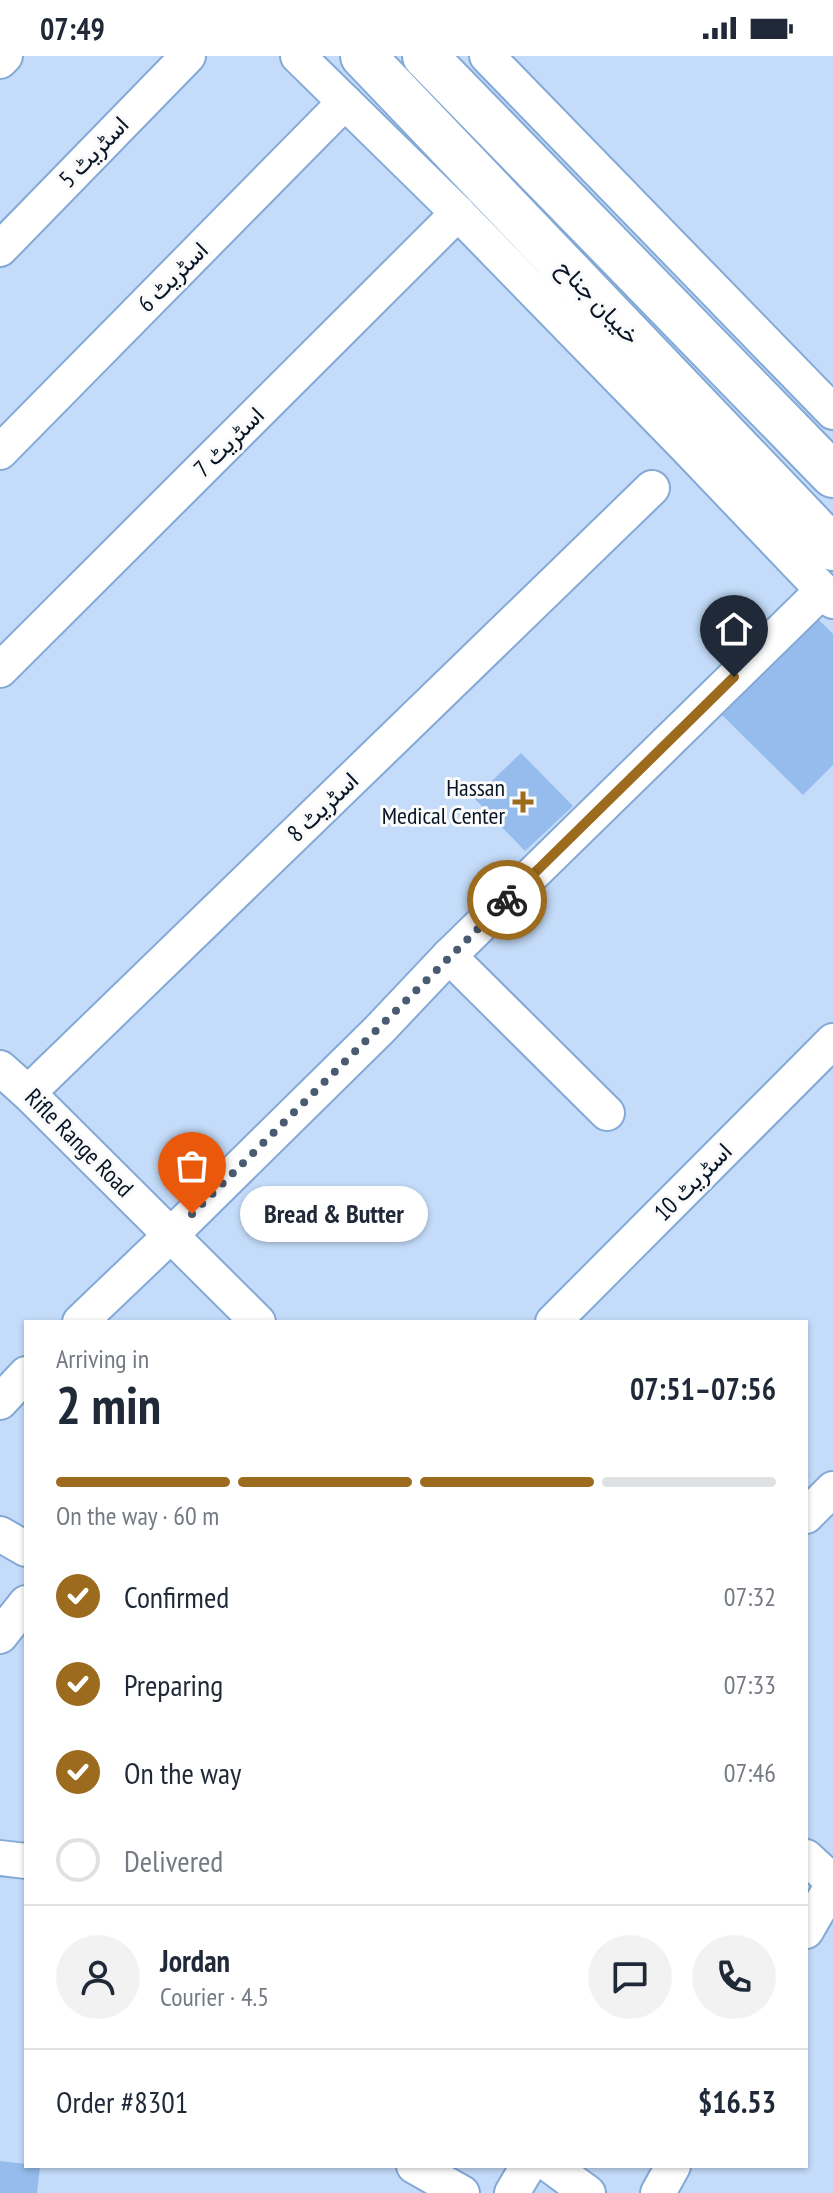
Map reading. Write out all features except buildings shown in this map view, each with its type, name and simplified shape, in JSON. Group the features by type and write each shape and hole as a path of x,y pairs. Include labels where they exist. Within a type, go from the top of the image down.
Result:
{"main road":[{"name":"خیبان جناح","path":"363,56 833,548"},
{"name":"خیبان جناح","path":"425,56 833,475"}],"street":[{"path":"0,61 5,56"},
{"name":"اسٹریٹ 5","path":"0,249 188,56"},
{"path":"82,1320 379,1030 449,956 828,596 458,213 298,56"},
{"path":"487,56 833,412"},
{"name":"اسٹریٹ 6","path":"0,452 345,102"},
{"name":"اسٹریٹ 7","path":"0,670 458,213"},
{"name":"اسٹریٹ 8","path":"28,1093 652,488"},
{"path":"449,956 607,1113"},
{"name":"اسٹریٹ 10","path":"555,1320 833,1041"},
{"name":"Rifle Range Road","path":"0,1068 256,1320"},
{"path":"808,1514 833,1489"},
{"path":"0,1534 24,1548"},
{"path":"0,1636 24,1606"},
{"path":"0,1858 24,1861"},
{"path":"808,1924 824,1868"},
{"path":"512,2193 527,2168"},
{"path":"554,2168 588,2193"},
{"path":"658,2193 672,2168"},
{"path":"426,2169 462,2193"}],"way so far":[{"path":"192,1214 507,900"}],"place":[{"name":"Hassan Medical Center","path":"523,802"},
{"name":"Bread & Butter","path":"192,1214"}],"route":[{"path":"507,900 734,677"}]}
